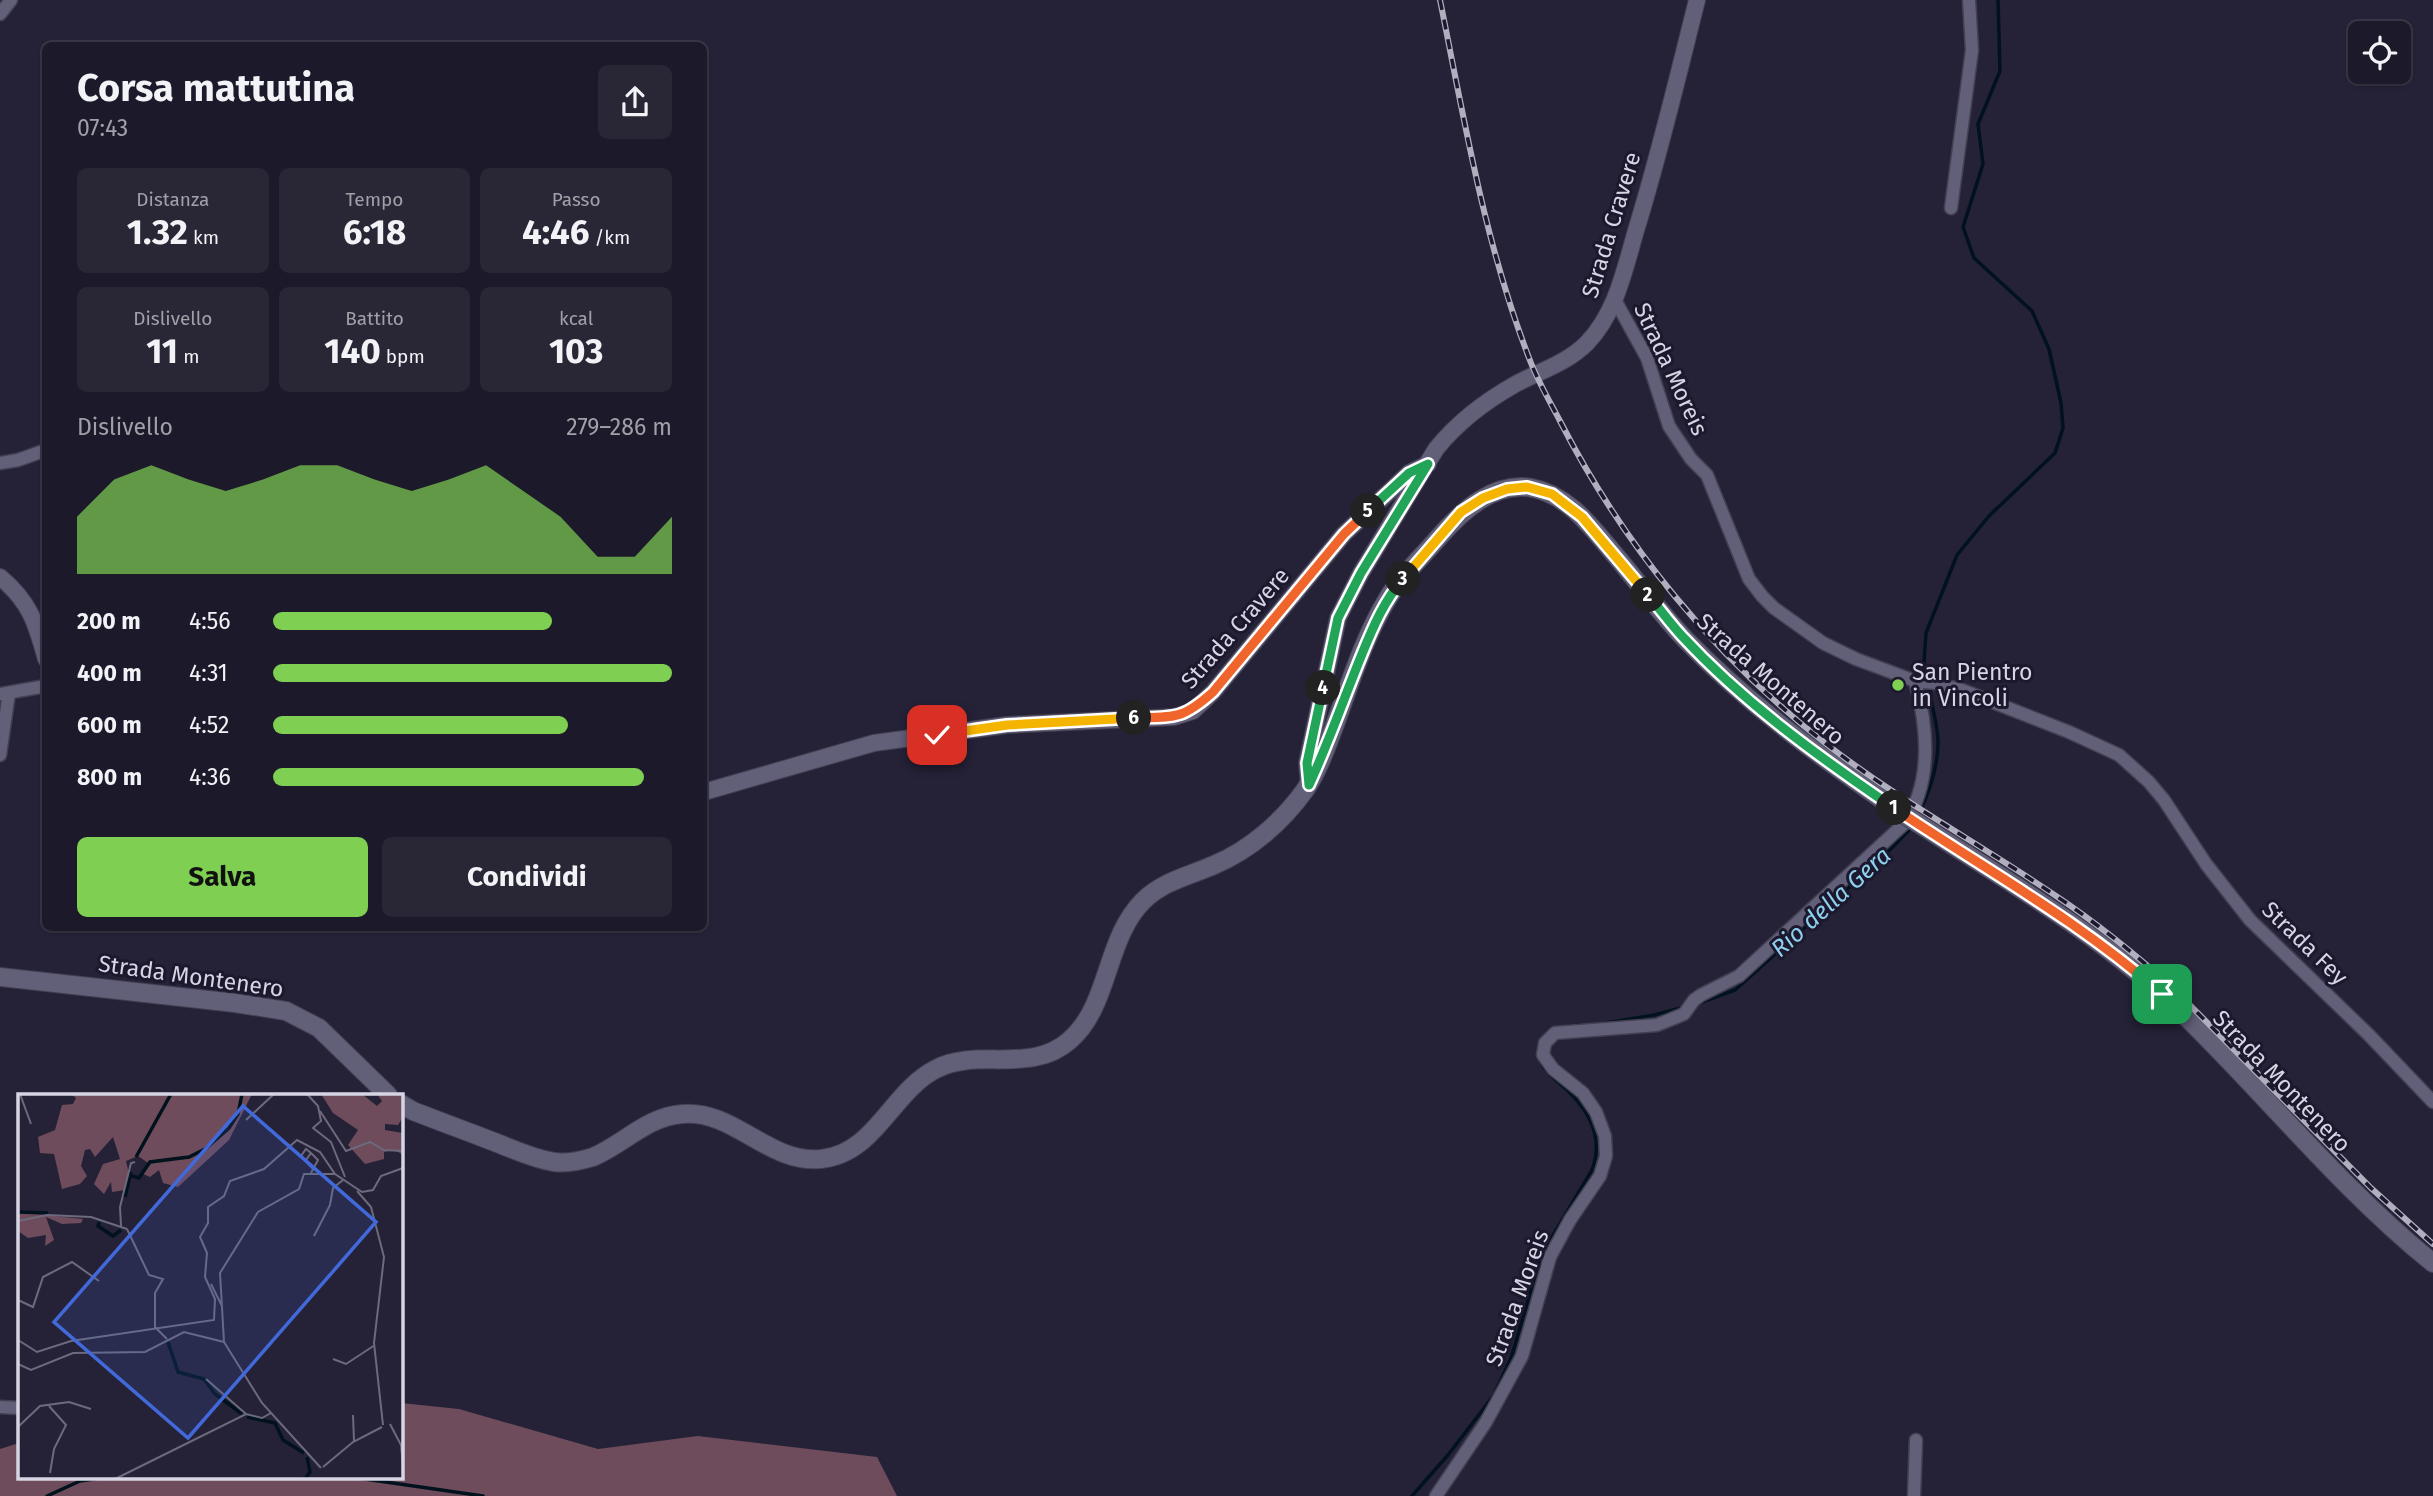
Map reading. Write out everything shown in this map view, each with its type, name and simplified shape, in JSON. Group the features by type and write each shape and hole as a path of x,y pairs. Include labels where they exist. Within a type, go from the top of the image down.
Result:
{"main road":[{"name":"Strada Montenero","path":"402,1104 432,1119 553,1162 567,1163 590,1158 654,1120 684,1113 728,1123 780,1153 822,1159 841,1155 861,1142 905,1092 938,1067 968,1060 1035,1058 1055,1051 1072,1039 1085,1021 1097,999 1128,920 1138,906 1164,884 1218,864 1262,836 1288,812 1309,785 1390,594 1461,512 1483,498 1507,489 1527,487 1552,494 1582,517 1682,637 1772,719 1823,760 2072,922 2123,960 2178,1009 2372,1209 2433,1263"},
{"name":"Strada Montenero","path":"0,977 286,1011 319,1028 387,1094"}],"street":[{"path":"0,14 11,0"},
{"name":"Strada Cravere","path":"1309,785 1307,763 1338,618 1361,573 1428,464 1445,438 1485,403 1574,355 1603,324 1615,300 1646,196 1697,0"},
{"path":"1951,208 1972,50 1969,0"},
{"name":"Strada Moreis","path":"1615,300 1647,358 1669,426 1691,459 1707,475 1743,567 1762,596 1774,608 1823,643 1856,659 1962,690 2119,755 2149,782 2164,800"},
{"path":"0,463 42,451"},
{"name":"Strada Cravere","path":"707,791 874,743 1007,725 1174,717 1193,710 1213,692 1344,534 1409,473 1428,464"},
{"path":"0,577 24,601 34,617 42,645"},
{"name":"Strada Moreis","path":"1436,1496 1486,1422 1522,1356 1550,1257 1570,1220 1600,1176 1606,1156 1605,1136 1596,1112 1583,1093 1553,1069 1543,1055 1545,1043 1555,1033 1657,1026 1677,1018 1690,1006 1739,976 1905,823 1919,795 1925,765 1925,681"},
{"path":"0,755 4,693 42,687"},
{"name":"Strada Fey","path":"2164,800 2206,864 2250,920 2369,1035 2433,1102"},
{"path":"0,1407 18,1408"},
{"path":"1914,1496 1916,1440"}],"shaded area":[{"path":"402,1403 459,1409 598,1449 698,1436 877,1457 897,1496 0,1496 0,1449 18,1443 18,1478 402,1478"}],"waterway":[{"name":"Rio della Gera","path":"1929,678 1924,662 1926,633 1957,555 1989,516 2055,453 2063,428 2061,403 2049,349 2032,311 1974,258 1963,227 1983,164 1978,124 2000,71 1998,0"},
{"name":"Rio della Gera","path":"1917,817 1932,781 1938,752 1930,686"},
{"name":"Rio della Gera","path":"1699,1003 1735,990 1882,858 1912,827"},
{"name":"Rio della Gera","path":"1606,1023 1685,1007"},
{"name":"Rio della Gera","path":"1558,1028 1578,1025"},
{"name":"Rio della Gera","path":"1412,1496 1448,1455 1494,1395 1511,1358 1542,1254 1592,1170 1596,1147 1592,1125 1574,1097 1547,1072 1540,1060"},
{"path":"47,1496 80,1481 100,1478"},
{"path":"358,1478 483,1496"}],"railway":[{"path":"1440,0 1489,229 1515,319 1531,363 1585,467 1613,512 1675,596 1746,674 1825,743 1881,784 2072,907 2145,964 2173,988 2371,1188 2433,1244"}],"place":[{"name":"San Pientro in Vincoli","path":"1898,685"}],"route":[{"path":"937,735 1007,725 1174,717 1193,710 1213,692 1344,534 1409,473 1428,464 1361,573 1338,618 1307,763 1309,785 1355,670 1390,594 1461,512 1483,498 1507,489 1527,487 1552,494 1568,504 1613,552 1682,637 1772,719 1823,760 2072,922 2123,960 2162,994"}]}
